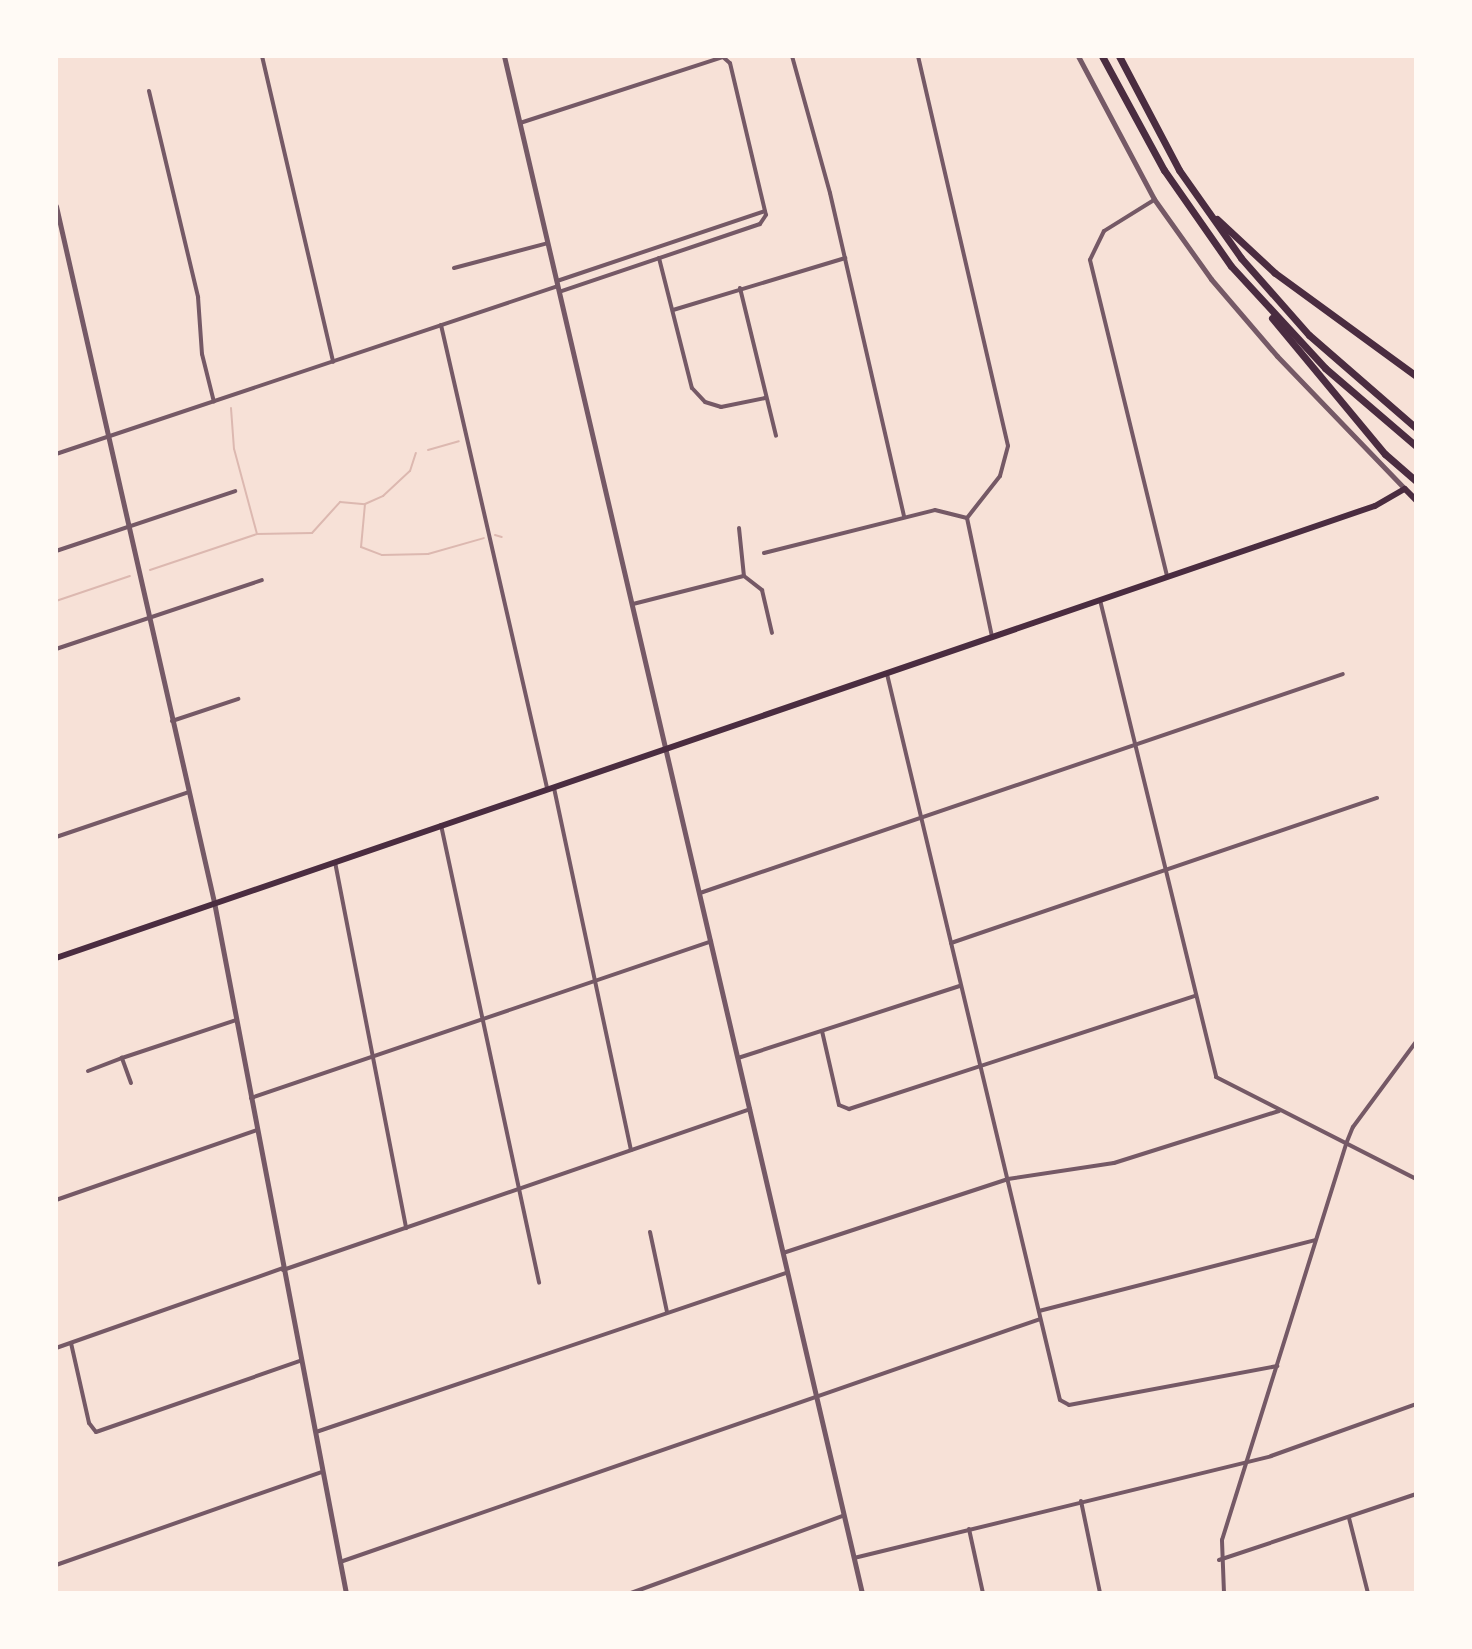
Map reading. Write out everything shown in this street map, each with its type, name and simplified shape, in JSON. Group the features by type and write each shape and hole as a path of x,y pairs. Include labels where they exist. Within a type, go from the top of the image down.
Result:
{"highway":[{"path":"1102,56 1164,170 1270,312 1416,446"},
{"path":"1119,56 1179,170 1205,208 1309,335 1416,428"},
{"path":"1205,208 1275,273 1416,376"},
{"path":"1270,312 1277,329 1385,454 1416,481"}],"main road":[{"path":"56,958 1375,506 1405,489 1416,500"}],"street":[{"path":"262,56 333,362"},
{"path":"504,56 862,1593"},
{"path":"792,56 845,258 904,517"},
{"path":"918,56 1008,446 1000,476 967,518"},
{"path":"1078,56 1154,199 1211,279 1277,356 1405,489"},
{"path":"56,454 764,221 765,211 727,59 717,57 520,123"},
{"path":"149,91 198,297 202,354 214,402"},
{"path":"1154,199 1104,231 1090,260 1167,577"},
{"path":"56,206 214,902 346,1593"},
{"path":"558,287 765,211"},
{"path":"454,268 548,243"},
{"path":"659,258 688,381 699,397 721,407 765,398"},
{"path":"673,310 845,258"},
{"path":"740,288 776,436"},
{"path":"441,325 631,1150"},
{"path":"56,551 235,491"},
{"path":"764,553 935,510 967,518"},
{"path":"967,518 992,637"},
{"path":"739,528 744,576 762,590 772,633"},
{"path":"633,604 744,576"},
{"path":"56,649 262,580"},
{"path":"1100,600 1216,1077 1416,1179"},
{"path":"887,674 1063,1404 1277,1366"},
{"path":"700,893 1343,674"},
{"path":"172,721 238,699"},
{"path":"56,837 189,792"},
{"path":"951,943 1377,798"},
{"path":"441,825 539,1283"},
{"path":"335,861 406,1228"},
{"path":"251,1098 711,941"},
{"path":"738,1058 961,986"},
{"path":"822,1031 839,1105 849,1109 1195,996"},
{"path":"88,1071 236,1020"},
{"path":"1224,1593 1219,1560 1346,1144 1353,1127 1416,1042"},
{"path":"122,1058 131,1083"},
{"path":"56,1348 750,1109"},
{"path":"783,1253 1008,1179 1114,1163 1279,1111"},
{"path":"56,1200 257,1130"},
{"path":"650,1232 668,1313"},
{"path":"1039,1311 1316,1240"},
{"path":"314,1433 788,1272"},
{"path":"340,1562 816,1394 1041,1319"},
{"path":"71,1343 89,1423 96,1432 300,1361"},
{"path":"854,1558 1248,1457 1271,1456 1416,1404"},
{"path":"56,1565 322,1472"},
{"path":"1219,1560 1416,1494"},
{"path":"1081,1500 1100,1593"},
{"path":"631,1593 844,1516"},
{"path":"1348,1517 1368,1593"},
{"path":"969,1529 983,1593"}],"waterway":[{"path":"150,570 257,534 234,449 231,408"},
{"path":"428,450 459,441"},
{"path":"257,534 312,533 340,502 365,504 383,496 410,471 416,453"},
{"path":"365,504 361,547 382,555 428,554 484,538"},
{"path":"495,535 502,537"},
{"path":"56,601 130,576"}]}
